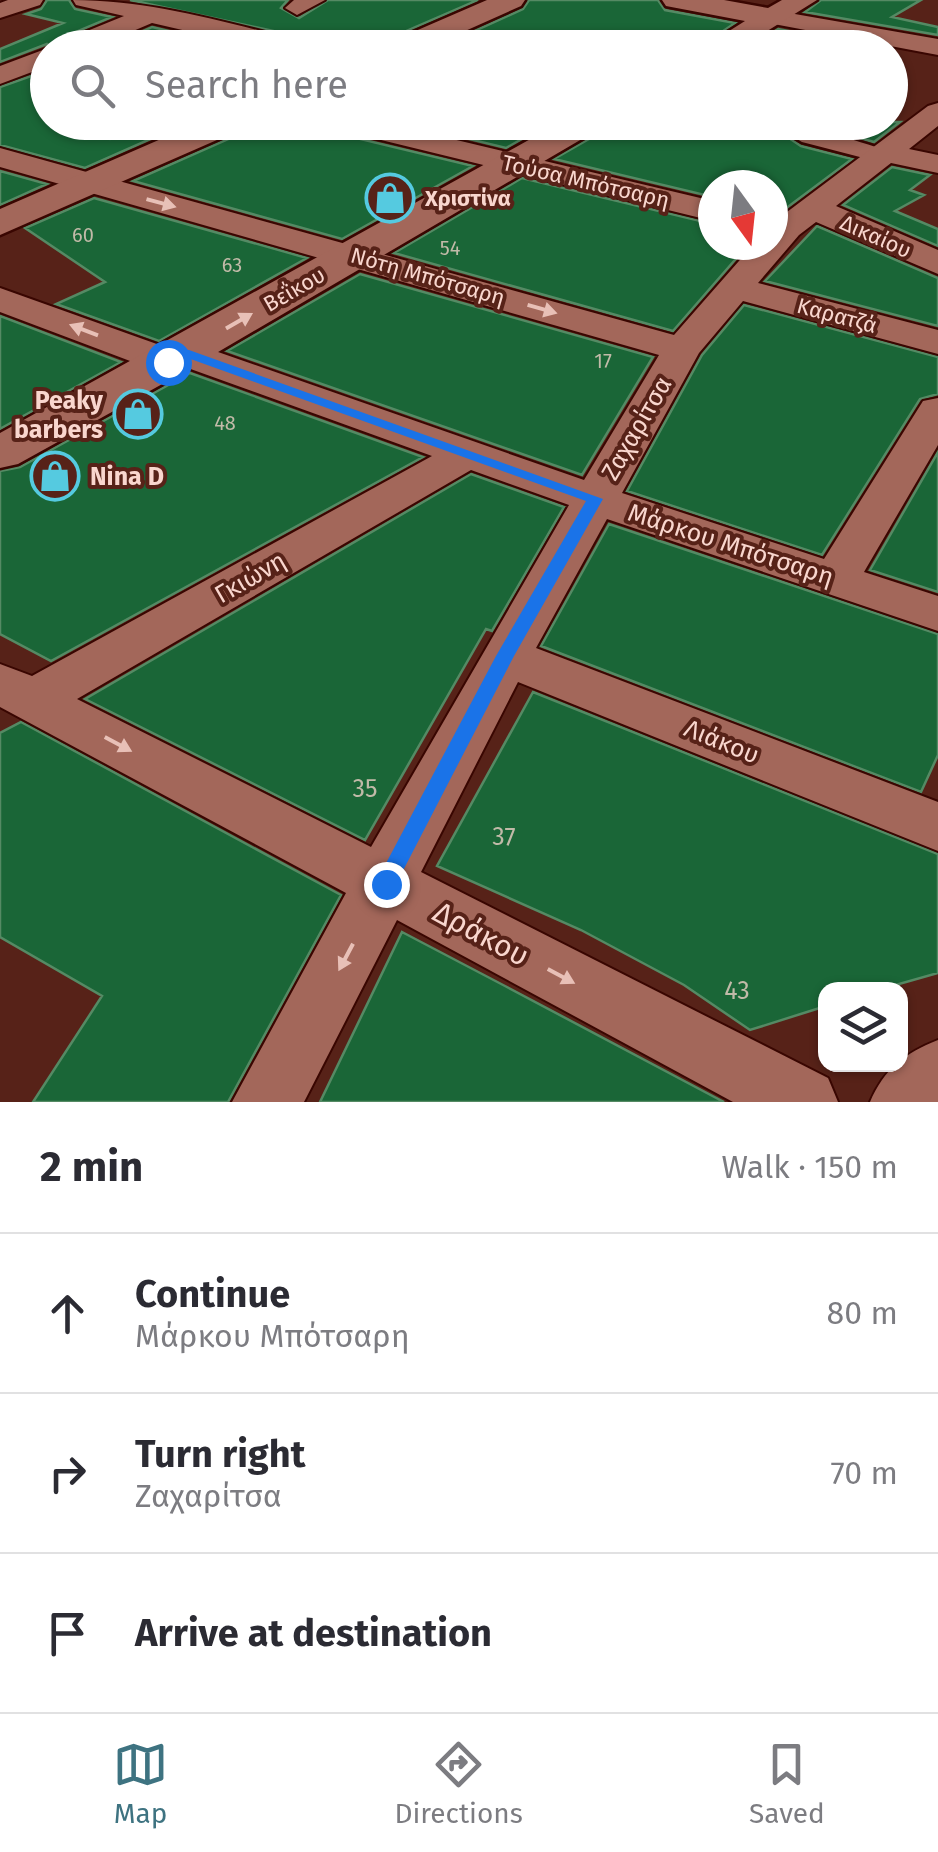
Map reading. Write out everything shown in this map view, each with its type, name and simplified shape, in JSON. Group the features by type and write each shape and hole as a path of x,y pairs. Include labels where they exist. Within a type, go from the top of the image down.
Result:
{"street":[{"path":"0,11 31,0"},
{"path":"85,0 219,30"},
{"path":"112,30 186,0"},
{"path":"442,30 511,0"},
{"path":"676,0 844,30"},
{"path":"749,30 803,0"},
{"path":"908,42 938,47"},
{"path":"16,45 30,49"},
{"path":"0,76 30,62"},
{"name":"Ζαχαρίτσα","path":"908,136 938,112"},
{"path":"0,222 189,140"},
{"name":"Τούσα Μπότσαρη","path":"417,140 698,207"},
{"name":"Βεΐκου","path":"0,453 557,140"},
{"path":"823,140 938,164"},
{"name":"Ζαχαρίτσα","path":"788,227 903,140"},
{"name":"Νότη Μπότσαρη","path":"0,157 682,349"},
{"name":"Δικαίου","path":"788,231 938,263"},
{"name":"Ζαχαρίτσα","path":"268,1102 505,656 682,349 759,260"},
{"name":"Καρατζά","path":"736,288 938,342"},
{"name":"Μάρκου Μπότσαρη","path":"0,299 938,614"},
{"path":"836,578 938,410"},
{"name":"Γκιώνη","path":"17,692 467,454"},
{"name":"Λιάκου","path":"505,656 938,827"},
{"name":"Δράκου","path":"17,692 803,1102"},
{"path":"905,1102 938,1072"}],"building":[{"path":"47,0 69,0 75,9 112,17 81,30 46,30 63,23 26,14 41,9"},
{"path":"130,0 288,0 281,8 299,18 328,0 478,0 409,30 269,30"},
{"path":"529,0 658,0 665,10 735,23 725,30 477,30 523,9"},
{"path":"821,0 921,0 892,17 938,27 938,35 805,12"},
{"path":"30,37 30,51 0,62 0,49"},
{"path":"30,76 30,140 148,140 85,168 0,145 0,87"},
{"path":"226,140 364,140 473,166 342,239 133,181"},
{"path":"473,140 520,140 506,148"},
{"path":"587,140 792,140 801,146 852,159 788,207 788,170 698,170 698,193 554,159"},
{"path":"892,167 930,175 910,190 924,195 895,211 938,229 938,246 843,205"},
{"path":"0,171 47,184 0,205"},
{"path":"522,178 698,220 698,260 735,260 673,331 394,253"},
{"path":"94,198 307,258 159,341 56,304 105,282 25,228"},
{"path":"817,226 938,278 938,326 765,281"},
{"path":"360,274 653,357 582,475 227,351"},
{"path":"744,305 938,357 938,394 920,399 822,555 627,491 702,355"},
{"path":"0,316 121,362 0,429"},
{"path":"190,373 423,457 51,661 0,634 0,471 20,467"},
{"path":"938,452 938,592 870,570"},
{"path":"471,474 564,507 492,631 486,629 365,840 85,699"},
{"path":"609,524 938,634 938,755 921,792 541,646"},
{"path":"533,692 938,854 938,973 906,982 818,982 818,1009 750,1030 684,985 581,930 437,866"},
{"path":"21,722 341,895 228,1102 33,1102 102,996 0,937 0,733"},
{"path":"402,932 505,986 724,1102 320,1102"}],"place":[{"name":"Χριστίνα","path":"390,198"},
{"name":"Peaky barbers","path":"138,414"},
{"name":"Nina D","path":"55,476"}],"route":[{"path":"168,362 184,352 595,499 505,656 386,884"}]}
